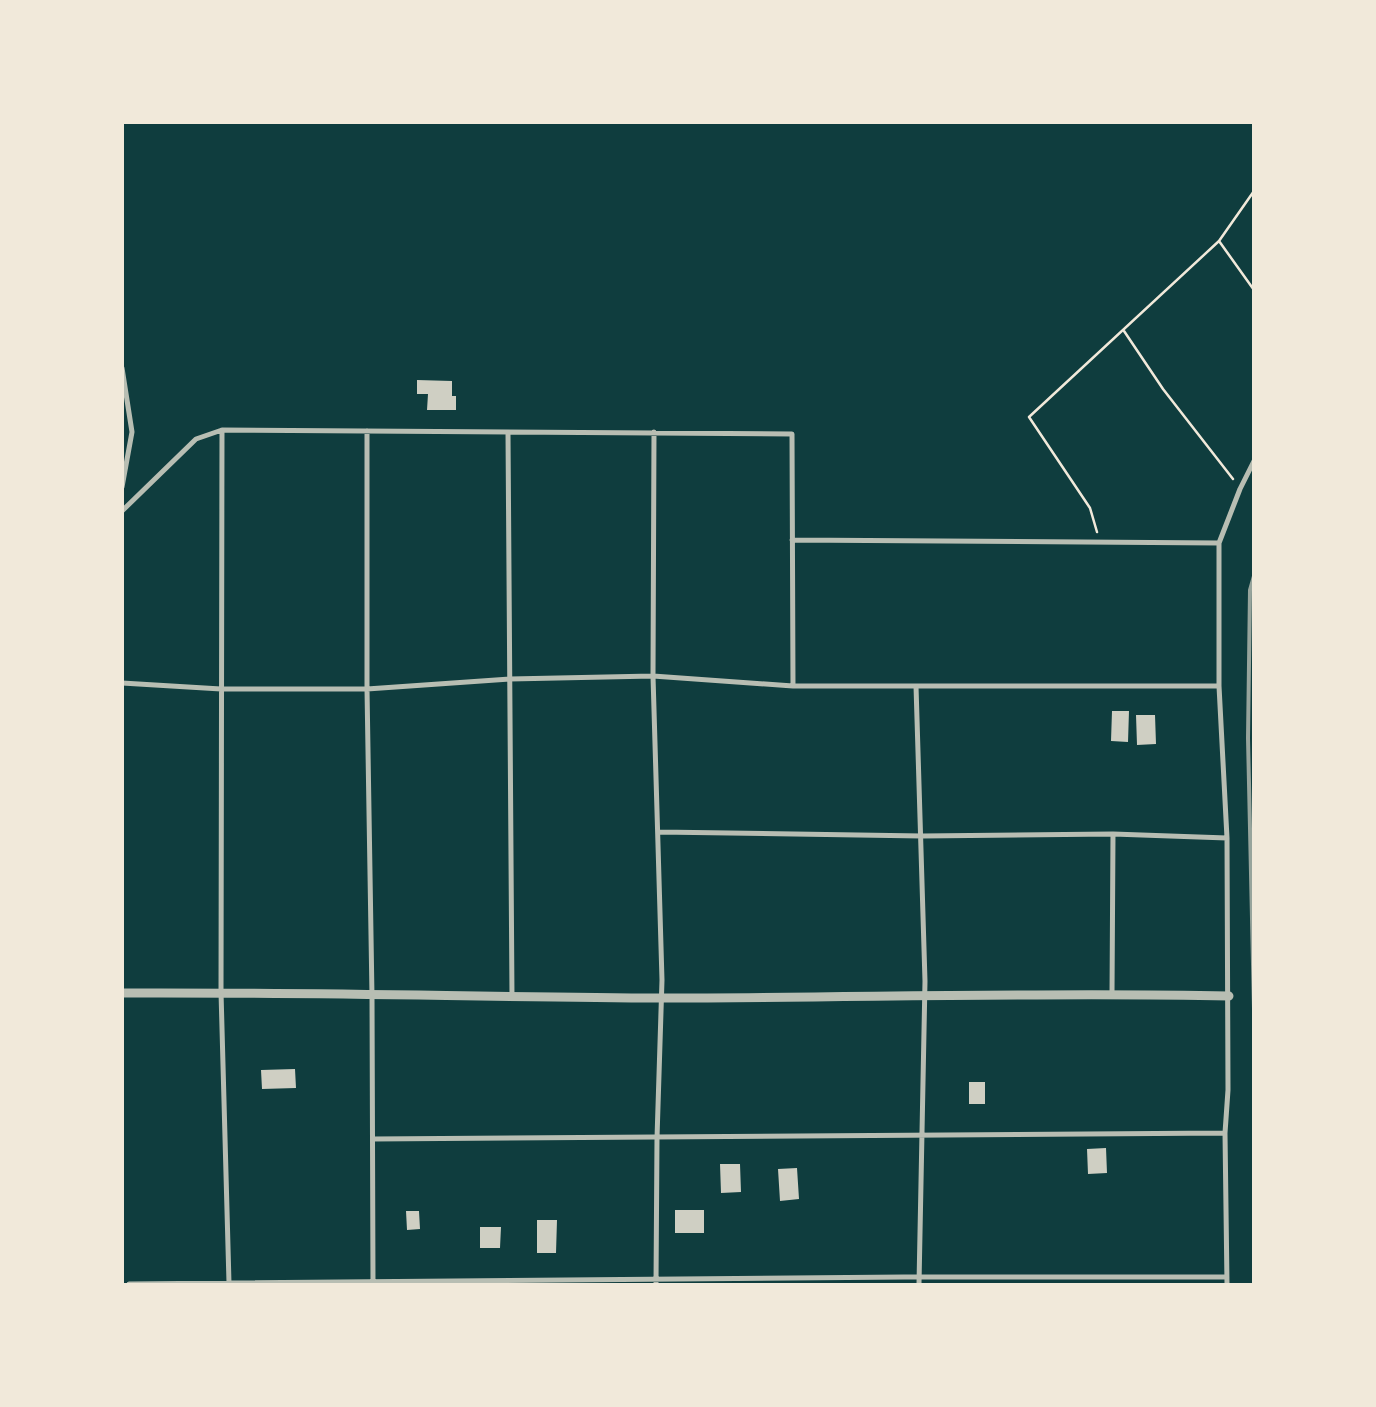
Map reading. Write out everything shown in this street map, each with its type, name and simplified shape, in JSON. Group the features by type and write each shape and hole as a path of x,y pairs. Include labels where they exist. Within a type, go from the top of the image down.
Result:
{"street":[{"path":"122,368 132,432 122,487"},
{"path":"222,430 221,992 229,1283"},
{"path":"122,511 196,439 222,430 792,434 793,686"},
{"path":"367,431 367,689 372,996 373,1283"},
{"path":"654,432 653,676 661,998 657,1138 656,1282"},
{"path":"508,433 512,997"},
{"path":"1227,1284 1225,1133 1228,1090 1229,996 1227,838 1219,686 1219,544 1240,489 1254,461"},
{"path":"792,540 1219,544"},
{"path":"122,683 221,689 367,689 510,680 653,676 793,686 1219,686"},
{"path":"916,686 925,981 919,1284"},
{"path":"658,832 922,836 1113,834 1227,838"},
{"path":"1112,993 1113,834"},
{"path":"122,993 221,992 372,996 661,998 1112,993 1229,996"},
{"path":"373,1139 1225,1133"},
{"path":"129,1284 656,1282 919,1277 1227,1277"}],"path":[{"path":"1101,543 1090,508 1029,417 1219,241 1254,191"},
{"path":"1219,241 1254,290"},
{"path":"1124,330 1163,390 1240,489"}],"building":[{"path":"417,380 452,381 452,396 456,396 456,410 427,410 428,394 417,394"},
{"path":"1112,711 1129,711 1128,742 1111,741"},
{"path":"1136,715 1155,715 1156,744 1137,745"},
{"path":"295,1069 296,1088 262,1089 261,1070"},
{"path":"969,1082 985,1082 985,1104 969,1104"},
{"path":"1106,1148 1107,1173 1088,1174 1087,1149"},
{"path":"720,1164 740,1164 741,1192 721,1193"},
{"path":"797,1168 799,1199 780,1201 778,1169"},
{"path":"675,1210 704,1210 704,1233 675,1233"},
{"path":"406,1211 419,1211 420,1229 407,1230"},
{"path":"537,1220 557,1220 556,1253 537,1253"},
{"path":"480,1227 501,1227 500,1248 480,1248"}],"railway":[{"path":"1254,576 1250,590 1248,738 1254,1009"}]}
